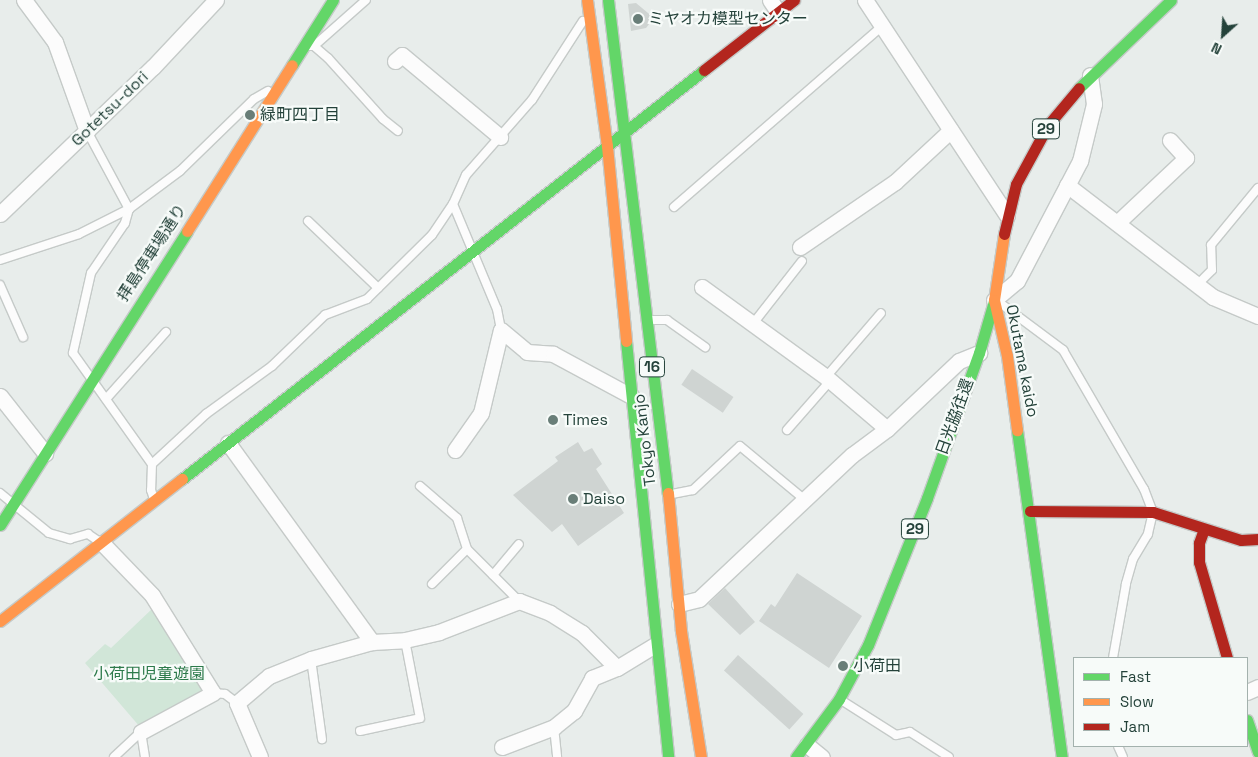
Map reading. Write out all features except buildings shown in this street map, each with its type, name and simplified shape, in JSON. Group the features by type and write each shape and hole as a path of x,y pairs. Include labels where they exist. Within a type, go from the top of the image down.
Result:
{"main road":[{"name":"拝島停車場通り","path":"0,525 91,379 283,83 310,46 333,0"},
{"name":"Tokyo Kanjo","path":"587,0 607,146 655,645 668,757"},
{"name":"Tokyo Kanjo","path":"608,0 626,131 645,320 668,495 678,604 701,757"},
{"path":"0,622 474,248 626,131 774,6 794,0"},
{"name":"Okutama kaido","path":"1059,751 1030,511 1007,356 994,300 1007,215 1030,155 1066,101 1090,75 1171,0"},
{"name":"日光脇往還","path":"796,757 807,745 839,699 868,645 897,576 979,353 994,300"},
{"path":"1030,511 1153,512 1185,520 1204,529 1241,540 1258,539"},
{"path":"1204,529 1199,543 1198,562 1227,657"},
{"path":"1248,724 1258,752"},
{"path":"1059,751 1073,744"}],"street":[{"path":"24,0 55,42 87,130"},
{"name":"Gotetsu-dori","path":"0,214 87,130 216,0"},
{"path":"865,0 1007,215"},
{"path":"395,61 402,55 500,137"},
{"path":"994,300 1018,281 1080,161 1094,104 1090,75"},
{"path":"801,254 895,182 951,130"},
{"path":"1117,223 1186,158 1170,140"},
{"path":"1067,185 1213,297 1258,316"},
{"path":"702,286 752,325 828,379 887,429"},
{"path":"454,450 481,413 501,330 527,352 553,354 631,396"},
{"path":"678,604 699,599 852,455 887,429 959,361 979,353"},
{"path":"0,396 45,453"},
{"path":"228,443 372,642"},
{"path":"102,543 152,595 213,693 142,732"},
{"path":"260,757 237,703 269,676 311,659 372,642 406,640 439,632 518,601 550,613 582,633 617,668"},
{"path":"502,748 554,728 574,711 592,678 617,668 655,645"},
{"path":"807,745 822,757"}],"lane":[{"path":"366,0 310,46 398,131"},
{"path":"152,464 206,414 272,366 325,315 367,299 432,235 453,204 466,175 532,100 588,13"},
{"path":"674,207 882,26"},
{"path":"0,260 79,234 129,209 180,171 254,99 283,83"},
{"path":"87,130 129,209 125,223 91,273 72,353 152,464 151,490 155,501"},
{"path":"1198,285 1212,270 1212,245 1258,188"},
{"path":"453,204 474,248 497,309 501,330"},
{"path":"308,221 378,288"},
{"path":"752,325 801,254"},
{"path":"0,284 23,337"},
{"path":"994,300 1063,350 1144,488 1153,512 1148,534 1133,559 1126,584 1113,657"},
{"path":"787,430 881,313"},
{"path":"645,320 667,320 705,348"},
{"path":"106,399 166,332"},
{"path":"668,495 693,490 740,446 805,500"},
{"path":"420,486 457,518 467,548 518,601"},
{"path":"0,493 48,533 70,539 88,534 102,543"},
{"path":"493,575 519,544"},
{"path":"432,584 467,548"},
{"path":"360,731 420,718 406,640"},
{"path":"311,659 322,739"},
{"path":"213,693 225,694 237,703"},
{"path":"839,699 896,735 910,732 949,757"},
{"path":"554,728 558,757"},
{"path":"114,757 142,732"},
{"path":"142,732 145,757"}],"green space":[{"name":"小荷田児童遊園","path":"153,608 206,686 201,695 140,727 85,663 105,644 111,648"}],"traffic: fast":[{"path":"292,65 333,0"},
{"path":"608,0 668,493"},
{"path":"1079,88 1171,0"},
{"path":"182,479 704,70"},
{"path":"0,525 187,231"},
{"path":"796,757 839,699 868,645 927,498 979,353 994,301"},
{"path":"626,341 668,757"},
{"path":"1017,430 1062,757"},
{"path":"1248,723 1258,752"}],"traffic: slow":[{"path":"587,0 607,146 626,341"},
{"path":"187,231 292,65"},
{"path":"1004,234 994,300 1007,356 1017,430"},
{"path":"0,621 182,479"},
{"path":"668,493 681,631 701,757"}],"traffic: jam":[{"path":"704,70 794,0"},
{"path":"1004,234 1016,184 1048,125 1079,88"},
{"path":"1030,511 1153,512 1241,540 1258,539"},
{"path":"1204,529 1199,543 1199,562 1227,657"}],"place":[{"name":"ミヤオカ模型センター","path":"638,19"},
{"name":"緑町四丁目","path":"250,115"},
{"name":"Times","path":"553,420"},
{"name":"Daiso","path":"573,499"},
{"name":"小荷田","path":"843,666"}]}
